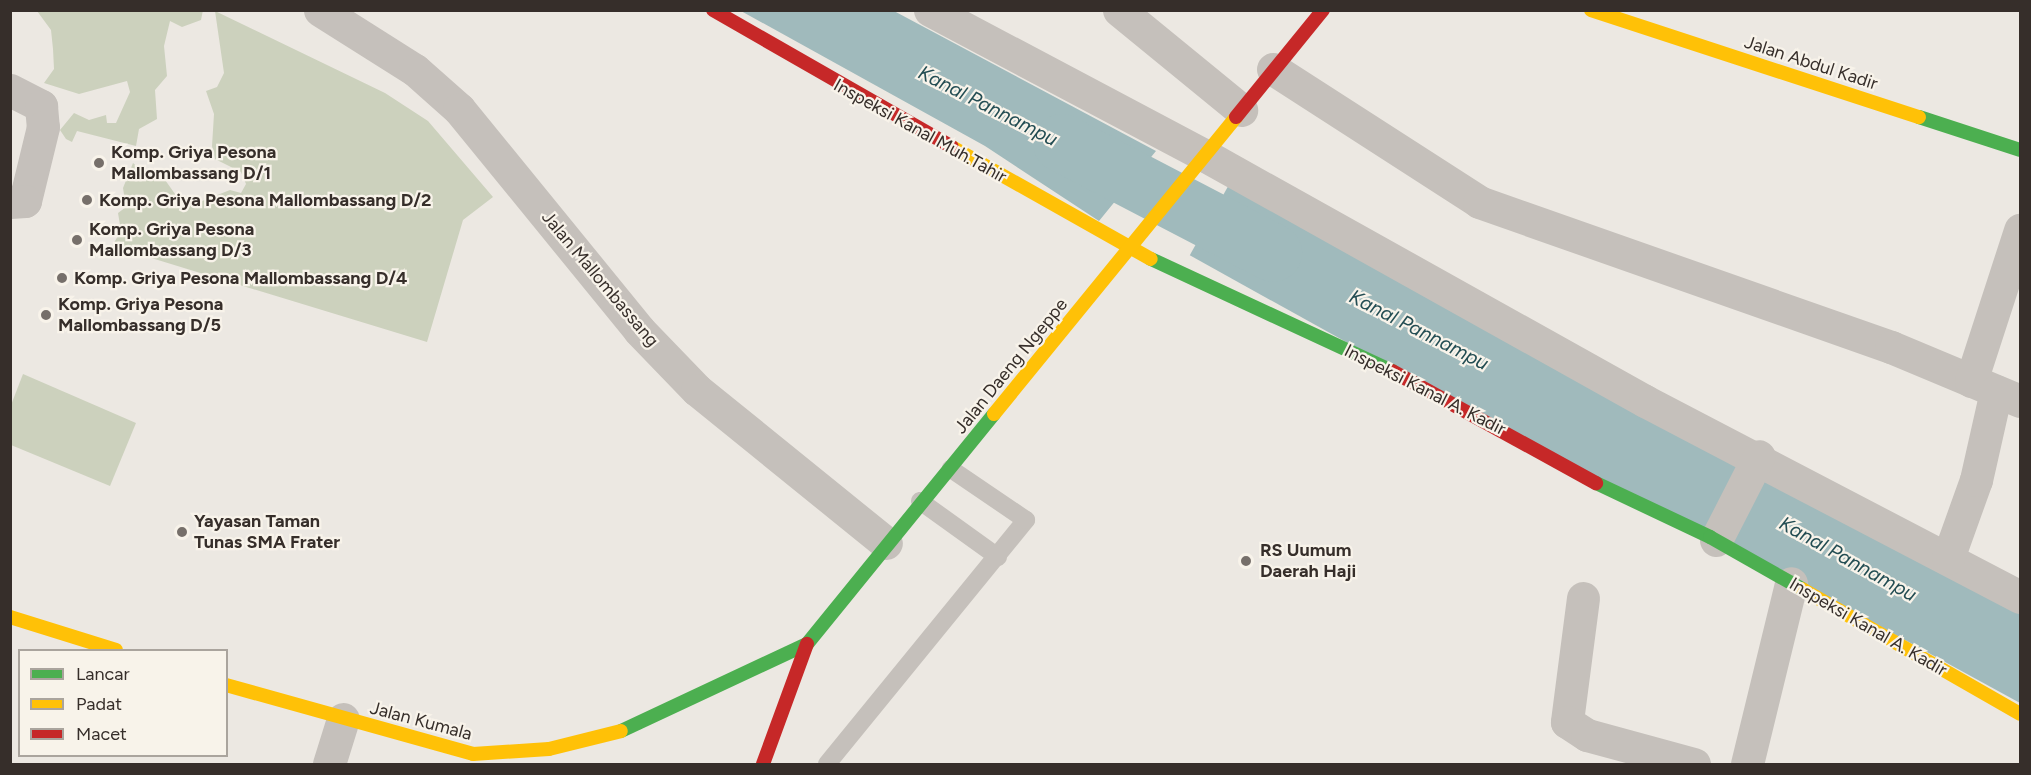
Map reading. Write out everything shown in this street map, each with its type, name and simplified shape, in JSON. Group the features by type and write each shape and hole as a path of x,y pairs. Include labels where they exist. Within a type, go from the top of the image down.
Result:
{"main road":[{"name":"Inspeksi Kanal Muh.Tahir","path":"713,10 1129,249"},
{"name":"Jalan Daeng Ngeppe","path":"763,765 807,645 920,501 951,469 1323,10"},
{"name":"Jalan Abdul Kadir","path":"1591,10 2020,150"},
{"name":"Inspeksi Kanal A. Kadir","path":"1129,249 1426,387 1598,484 1716,540 2020,714"},
{"path":"10,618 110,649"},
{"name":"Jalan Kumala","path":"228,686 473,754 549,749 616,733 807,645"}],"street":[{"name":"Jalan Mallombassang","path":"320,10 415,70 459,109 639,330 697,390 886,543"},
{"path":"930,10 1645,401 1759,456 2020,597"},
{"path":"1119,10 1241,110"},
{"path":"1273,69 1479,202 1891,347 1996,391"},
{"path":"10,90 41,106 43,127 25,201 10,201"},
{"path":"1948,558 1976,480 1996,391 2020,230"},
{"path":"1716,540 1759,456"},
{"path":"1747,765 1791,583"},
{"path":"1583,598 1567,722 1587,735 1694,765"},
{"path":"329,765 343,719"}],"lane":[{"path":"827,765 1026,520 951,469"},
{"path":"920,501 998,557"}],"green space":[{"path":"203,10 201,20 182,27 170,21 164,46 167,76 155,90 157,119 139,129 136,146 77,131 72,142 66,139 60,130 74,113 89,120 106,115 107,123 116,123 130,92 127,81 79,94 44,83 54,69 53,49 51,30 37,11"},
{"path":"215,11 385,93 428,121 493,197 463,220 427,342 112,246 121,231 118,213 126,207 123,188 133,163 144,172 158,170 180,201 192,205 230,190 241,193 246,184 241,172 215,159 212,146 214,114 206,91 217,87 224,73"},
{"path":"23,374 136,423 110,486 11,445 11,405"}],"water":[{"path":"741,11 894,11 1156,151 1099,221 985,146"},
{"path":"1231,181 1748,468 1707,542 1190,255"},
{"path":"1760,473 2020,612 2020,703 1724,541"}],"waterway":[{"name":"Kanal Pannampu","path":"1062,143 1273,253"}],"traffic: fast":[{"path":"1919,117 2020,150"},
{"path":"1151,259 1392,371"},
{"path":"621,731 807,644 994,414"},
{"path":"1596,483 1710,537 1802,589"}],"traffic: slow":[{"path":"1591,10 1919,117"},
{"path":"994,414 1236,117"},
{"path":"952,147 1151,259"},
{"path":"1802,589 2020,714"},
{"path":"10,617 113,649"},
{"path":"228,686 473,754 549,749 621,731"}],"traffic: jam":[{"path":"713,10 952,147"},
{"path":"1236,117 1323,10"},
{"path":"1392,371 1596,483"},
{"path":"763,764 807,644"}],"place":[{"name":"Komp. Griya Pesona Mallombassang D/1","path":"99,163"},
{"name":"Komp. Griya Pesona Mallombassang D/2","path":"87,200"},
{"name":"Komp. Griya Pesona Mallombassang D/3","path":"77,240"},
{"name":"Komp. Griya Pesona Mallombassang D/4","path":"62,278"},
{"name":"Komp. Griya Pesona Mallombassang D/5","path":"46,315"},
{"name":"Yayasan Taman Tunas SMA Frater","path":"182,532"},
{"name":"RS Uumum Daerah Haji","path":"1246,561"}]}
